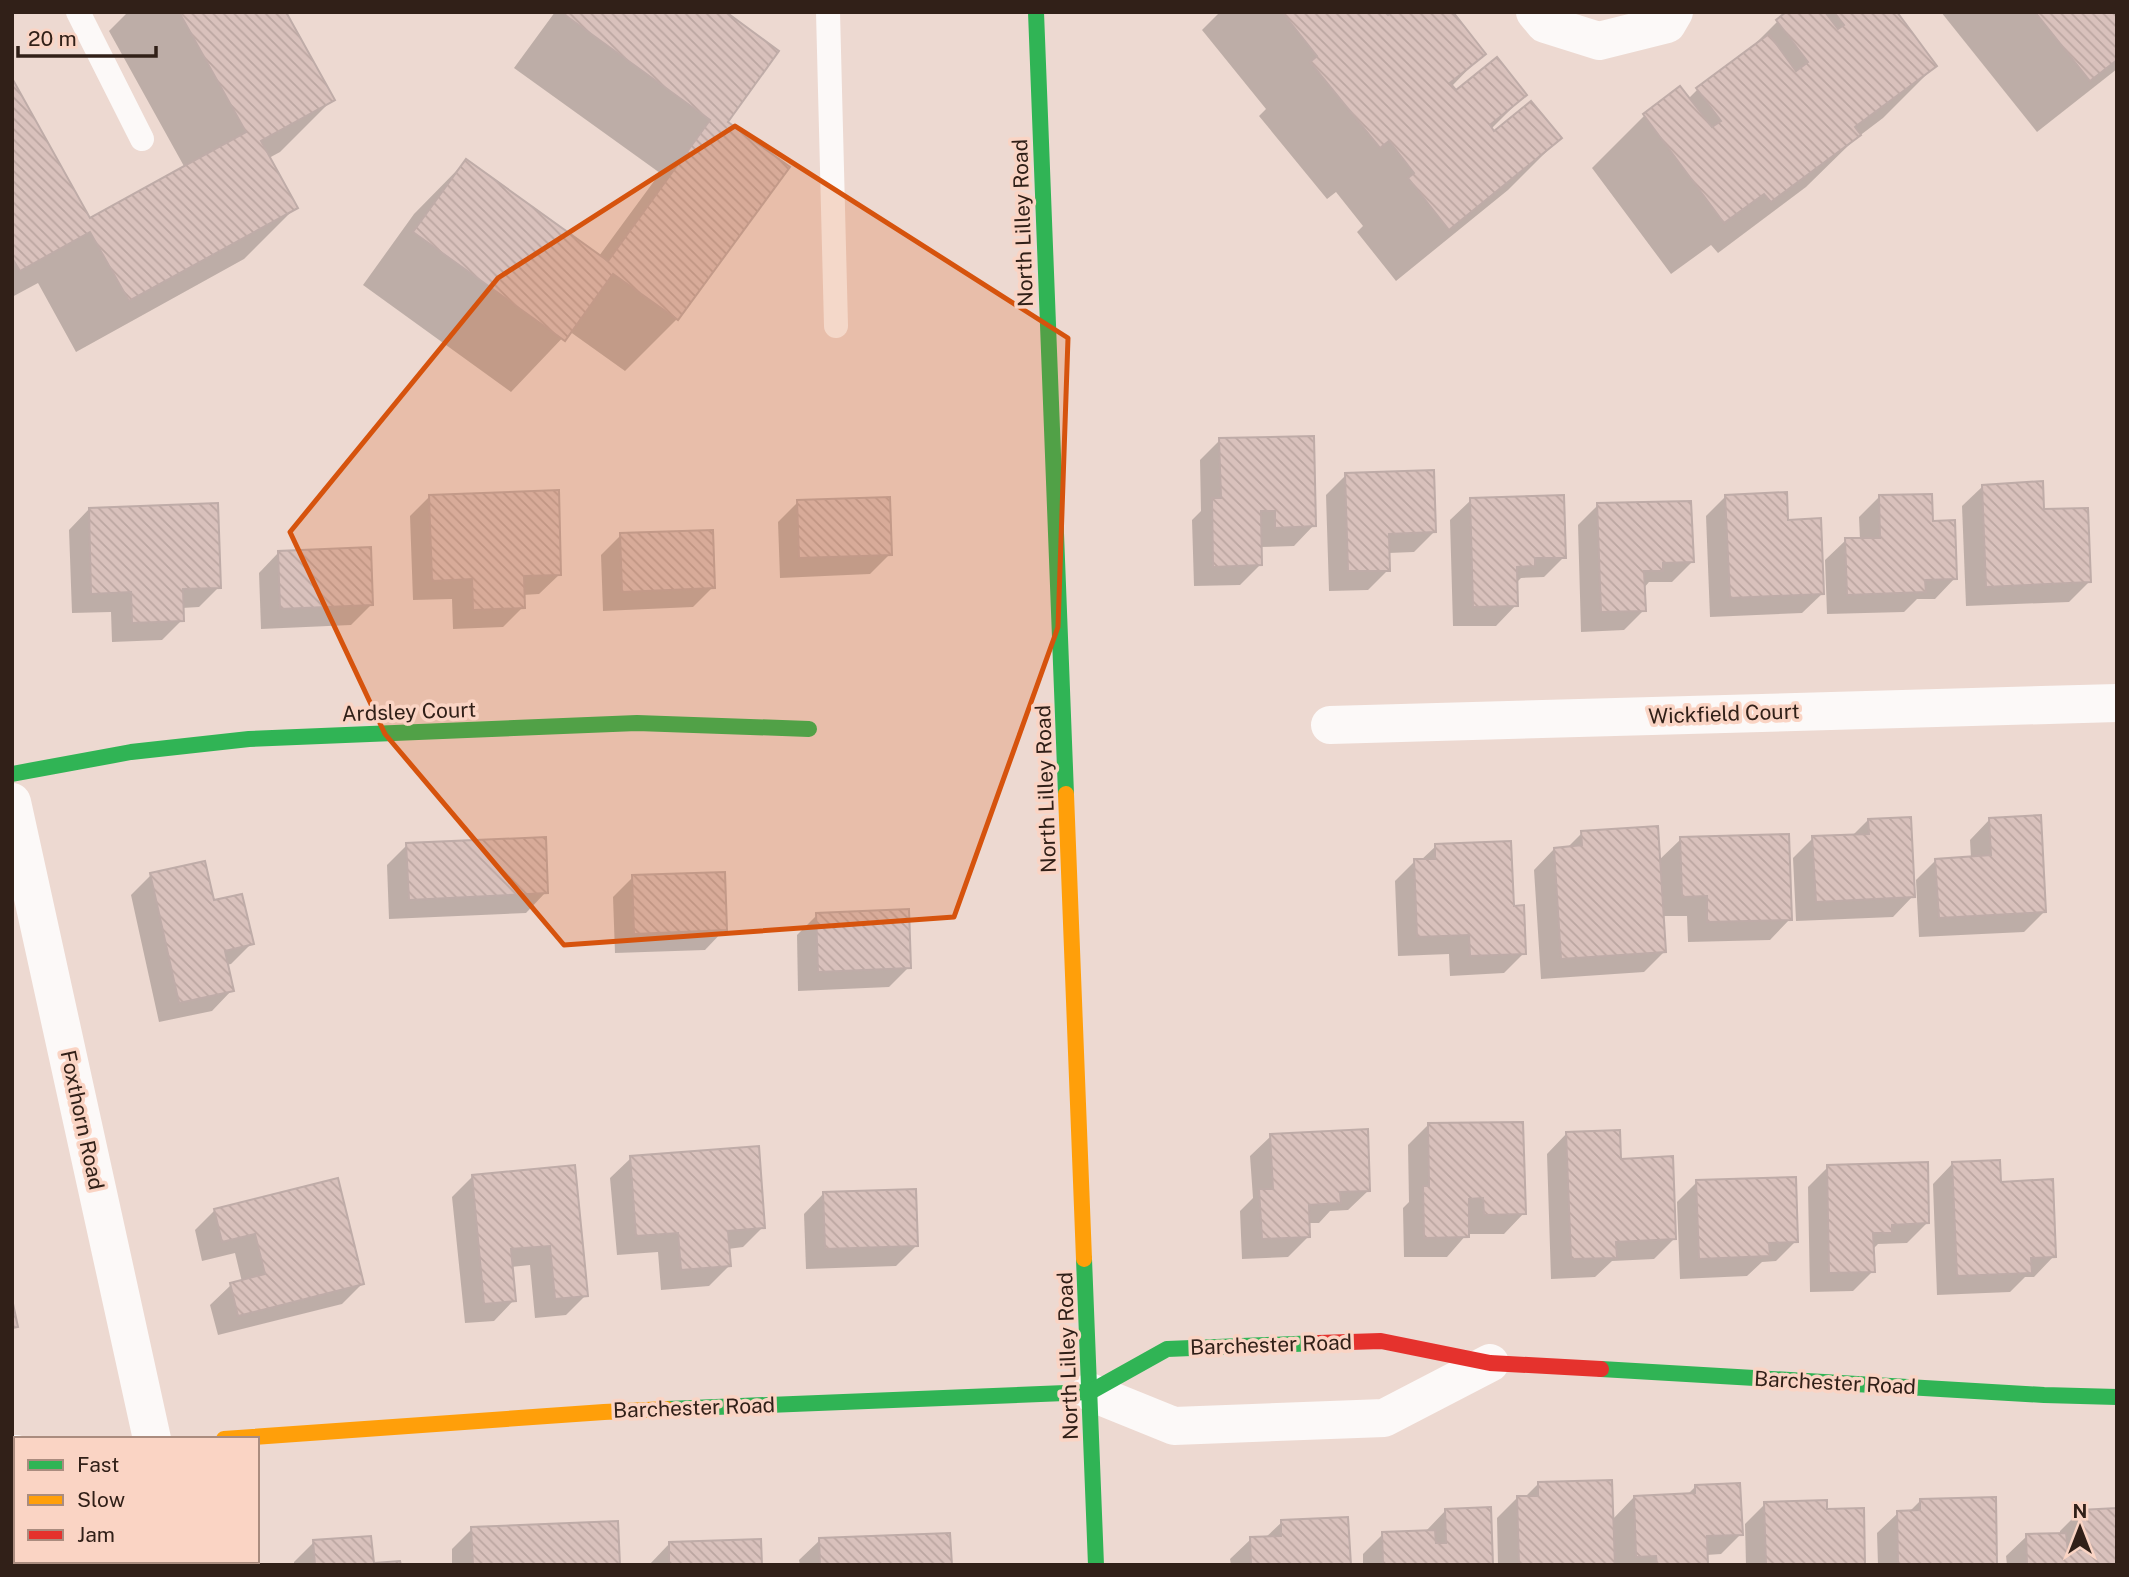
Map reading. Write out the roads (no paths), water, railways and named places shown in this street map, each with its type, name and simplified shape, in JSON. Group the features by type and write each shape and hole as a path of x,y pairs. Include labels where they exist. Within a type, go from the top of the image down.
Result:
{"street":[{"name":"North Lilley Road","path":"1036,12 1096,1565"},
{"path":"1535,12 1545,24 1599,41 1667,24 1674,12"},
{"name":"Wickfield Court","path":"1331,725 2117,702"},
{"name":"Ardsley Court","path":"12,774 131,752 249,739 637,723 809,729"},
{"name":"Foxthorn Road","path":"12,802 152,1437"},
{"name":"Barchester Road","path":"252,1437 604,1412 1090,1392 1167,1349 1381,1341 1490,1363 2117,1397"},
{"path":"1090,1392 1174,1426 1384,1418 1490,1363"}],"lane":[{"path":"78,12 142,139"},
{"path":"828,12 836,326"}]}
